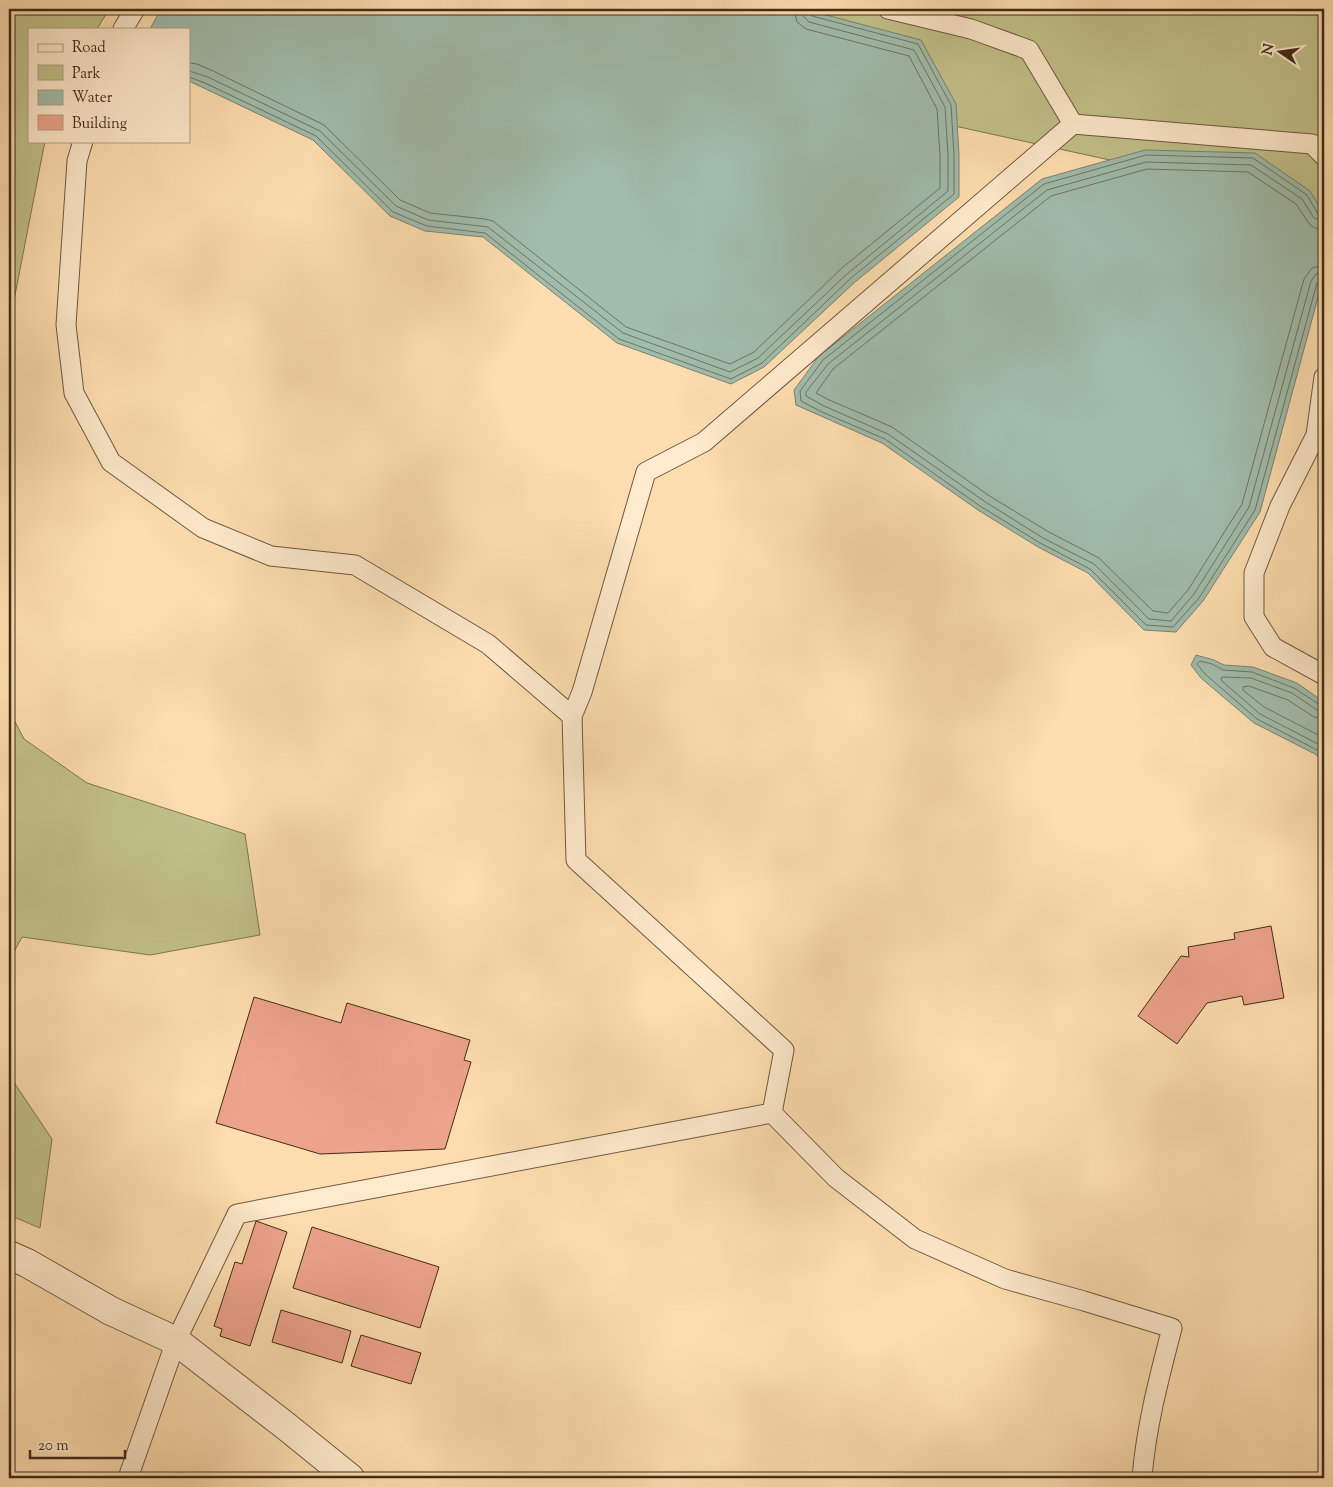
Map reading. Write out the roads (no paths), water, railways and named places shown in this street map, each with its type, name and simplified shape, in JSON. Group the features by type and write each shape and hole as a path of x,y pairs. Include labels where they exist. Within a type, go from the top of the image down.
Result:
{"street":[{"path":"9,1255 27,1262 111,1311 176,1342 350,1478"}],"lane":[{"path":"124,28 135,9"},
{"path":"888,9 971,28 1029,50 1073,124"},
{"path":"772,1113 784,1050 576,860 572,716 582,692 646,472 704,442 1073,124 1312,144 1324,156"},
{"path":"82,142 77,161 66,325 74,393 111,462 202,528 271,556 356,565 488,644 572,716"},
{"path":"1324,377 1320,435 1280,506 1254,573 1254,617 1273,647 1324,675"},
{"path":"128,1478 176,1342 237,1214 772,1113"},
{"path":"772,1113 836,1178 914,1239 1005,1279 1084,1300 1172,1328 1158,1381 1144,1451 1142,1478"}],"water":[{"path":"161,9 803,9 921,40 956,104 959,197 855,282 764,367 731,384 617,343 483,237 425,231 390,216 313,140 190,81 190,28 151,28"},
{"path":"1145,150 1255,153 1310,191 1324,214 1324,275 1260,512 1203,601 1176,632 1144,630 1088,573 1038,547 978,510 882,443 796,405 794,390 819,356 1042,179"},
{"path":"1196,655 1224,665 1253,667 1297,683 1324,702 1324,762 1315,754 1254,723 1201,678 1191,665"}]}
